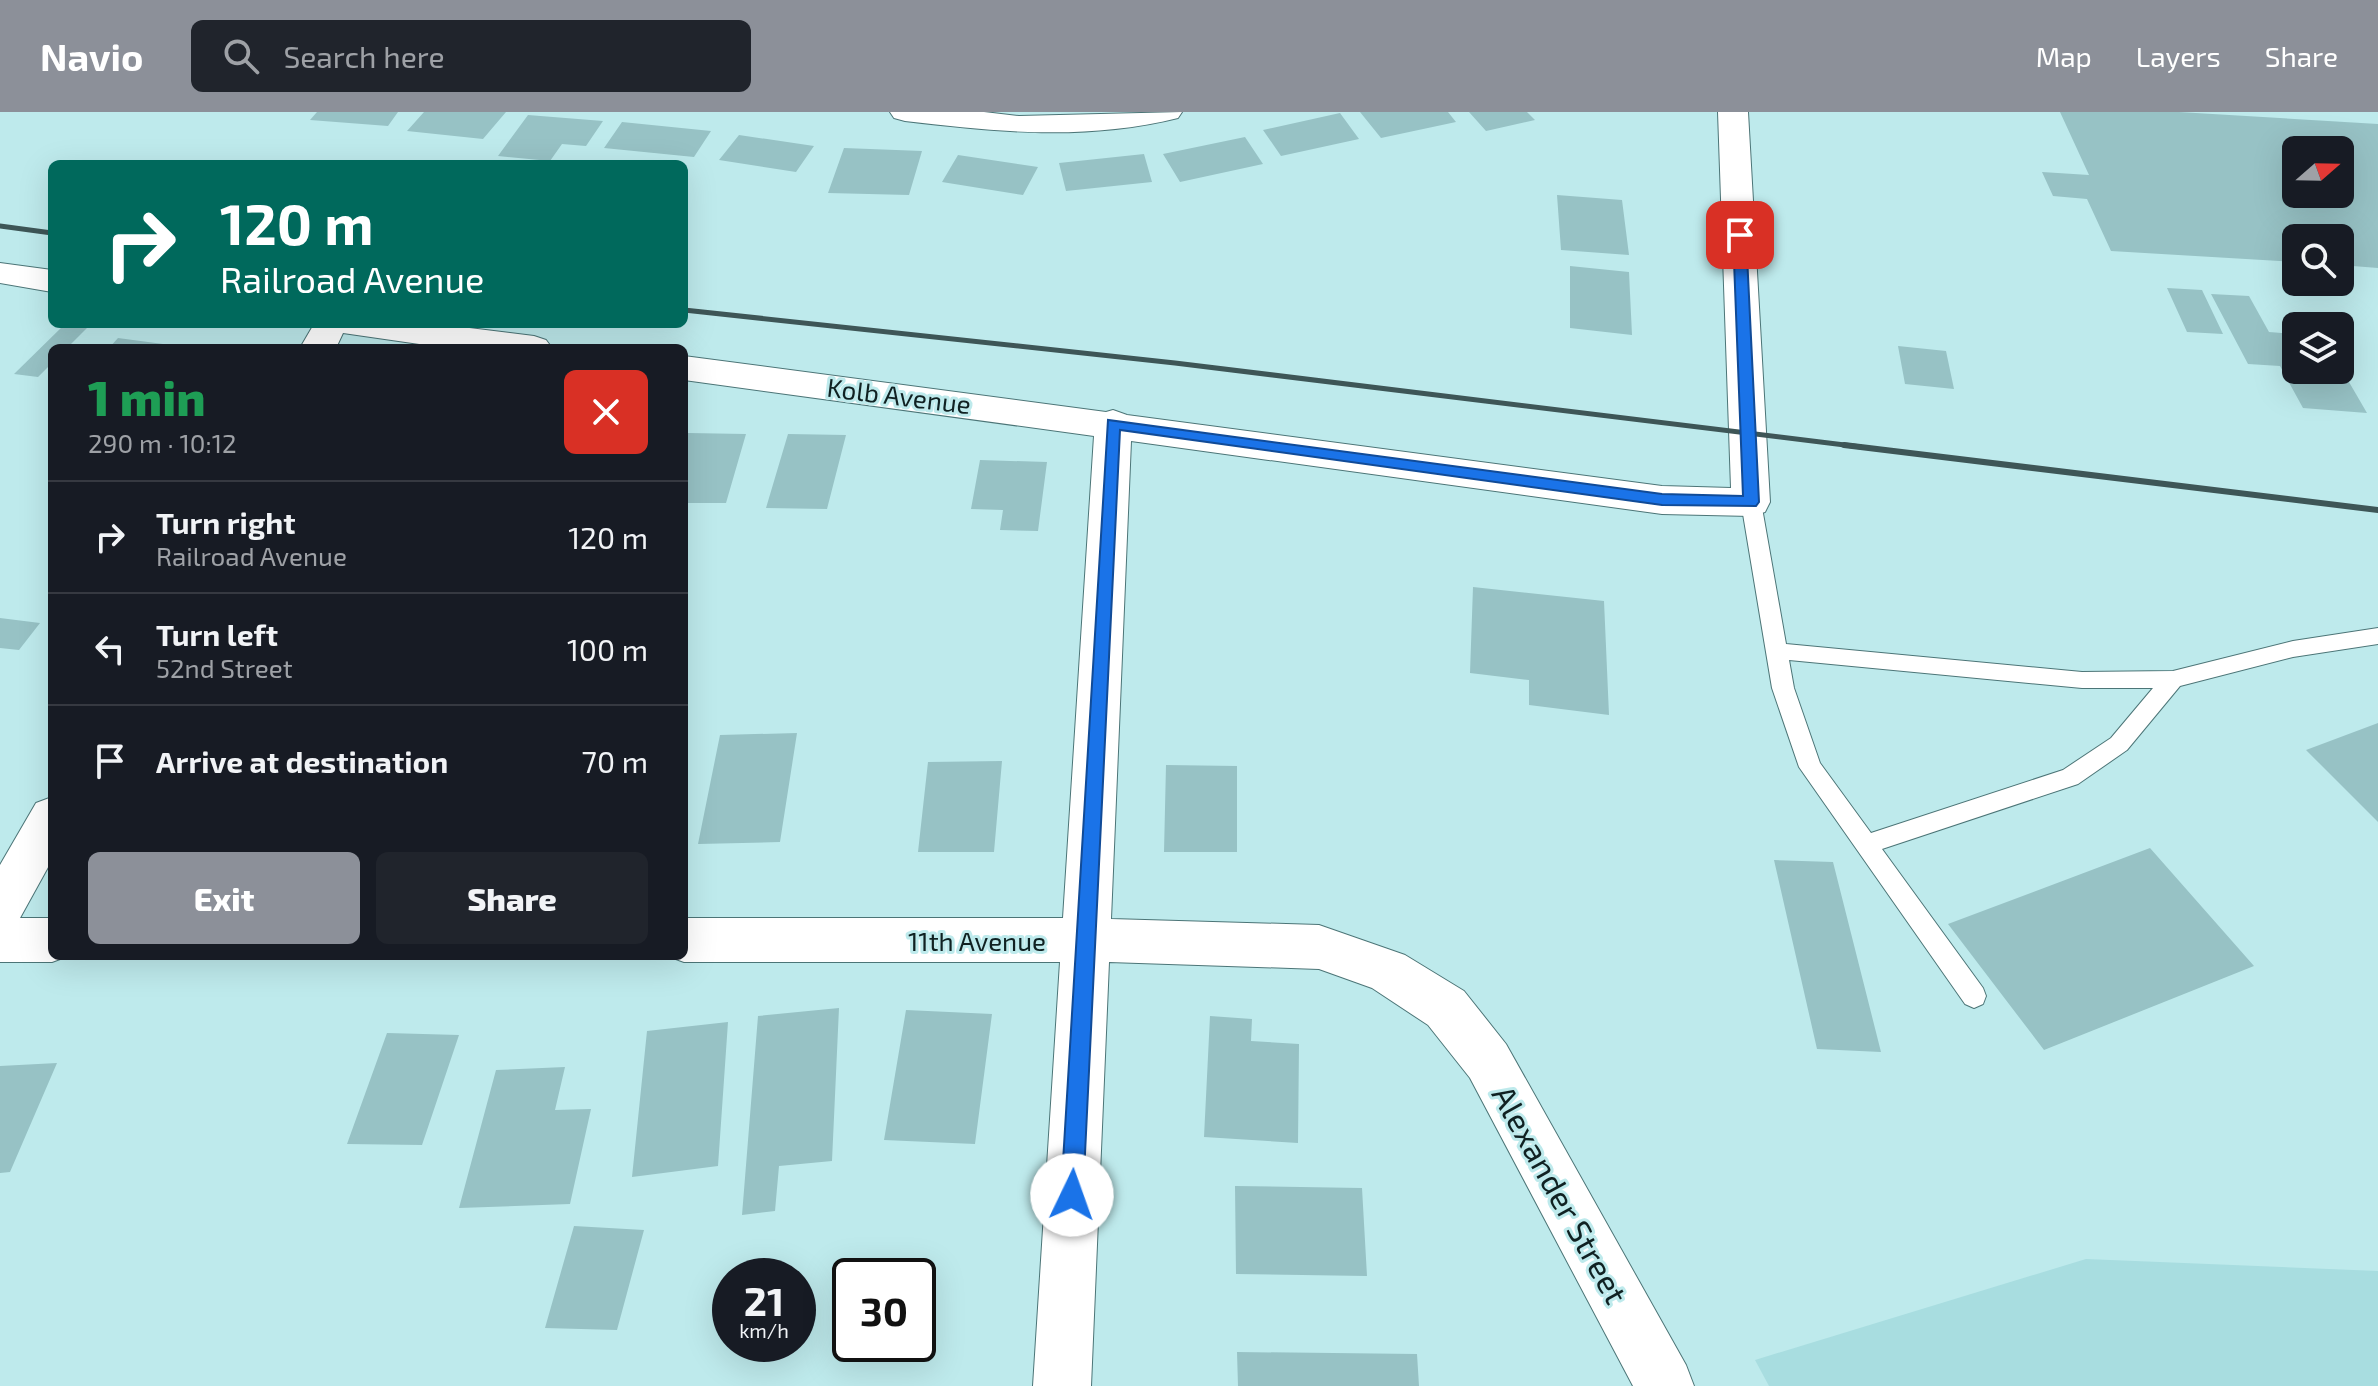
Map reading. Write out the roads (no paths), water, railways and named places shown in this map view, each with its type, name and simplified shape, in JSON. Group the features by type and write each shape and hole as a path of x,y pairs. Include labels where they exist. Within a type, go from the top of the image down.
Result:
{"street":[{"path":"905,112 1019,125 1114,122 1167,112"},
{"path":"1733,112 1751,502"},
{"path":"0,273 48,280"},
{"path":"381,328 503,344"},
{"name":"Kolb Avenue","path":"688,369 1113,423 1662,500 1751,502"},
{"path":"1062,1386 1113,423"},
{"path":"0,909 48,824"},
{"path":"0,940 48,940"},
{"name":"11th Avenue","path":"688,940 1086,940 1319,947 1388,971 1446,1008"},
{"name":"Alexander Street","path":"1446,1008 1488,1061 1665,1386"}],"lane":[{"path":"1751,502 1783,688 1810,767 1974,996"},
{"path":"1776,651 2082,680 2173,679 2293,649 2378,636"},
{"path":"1866,845 2070,777 2119,744 2173,679"}],"railway":[{"path":"0,226 48,232"},
{"path":"688,310 1175,363 1861,447"},
{"path":"1844,445 2378,510"}]}
